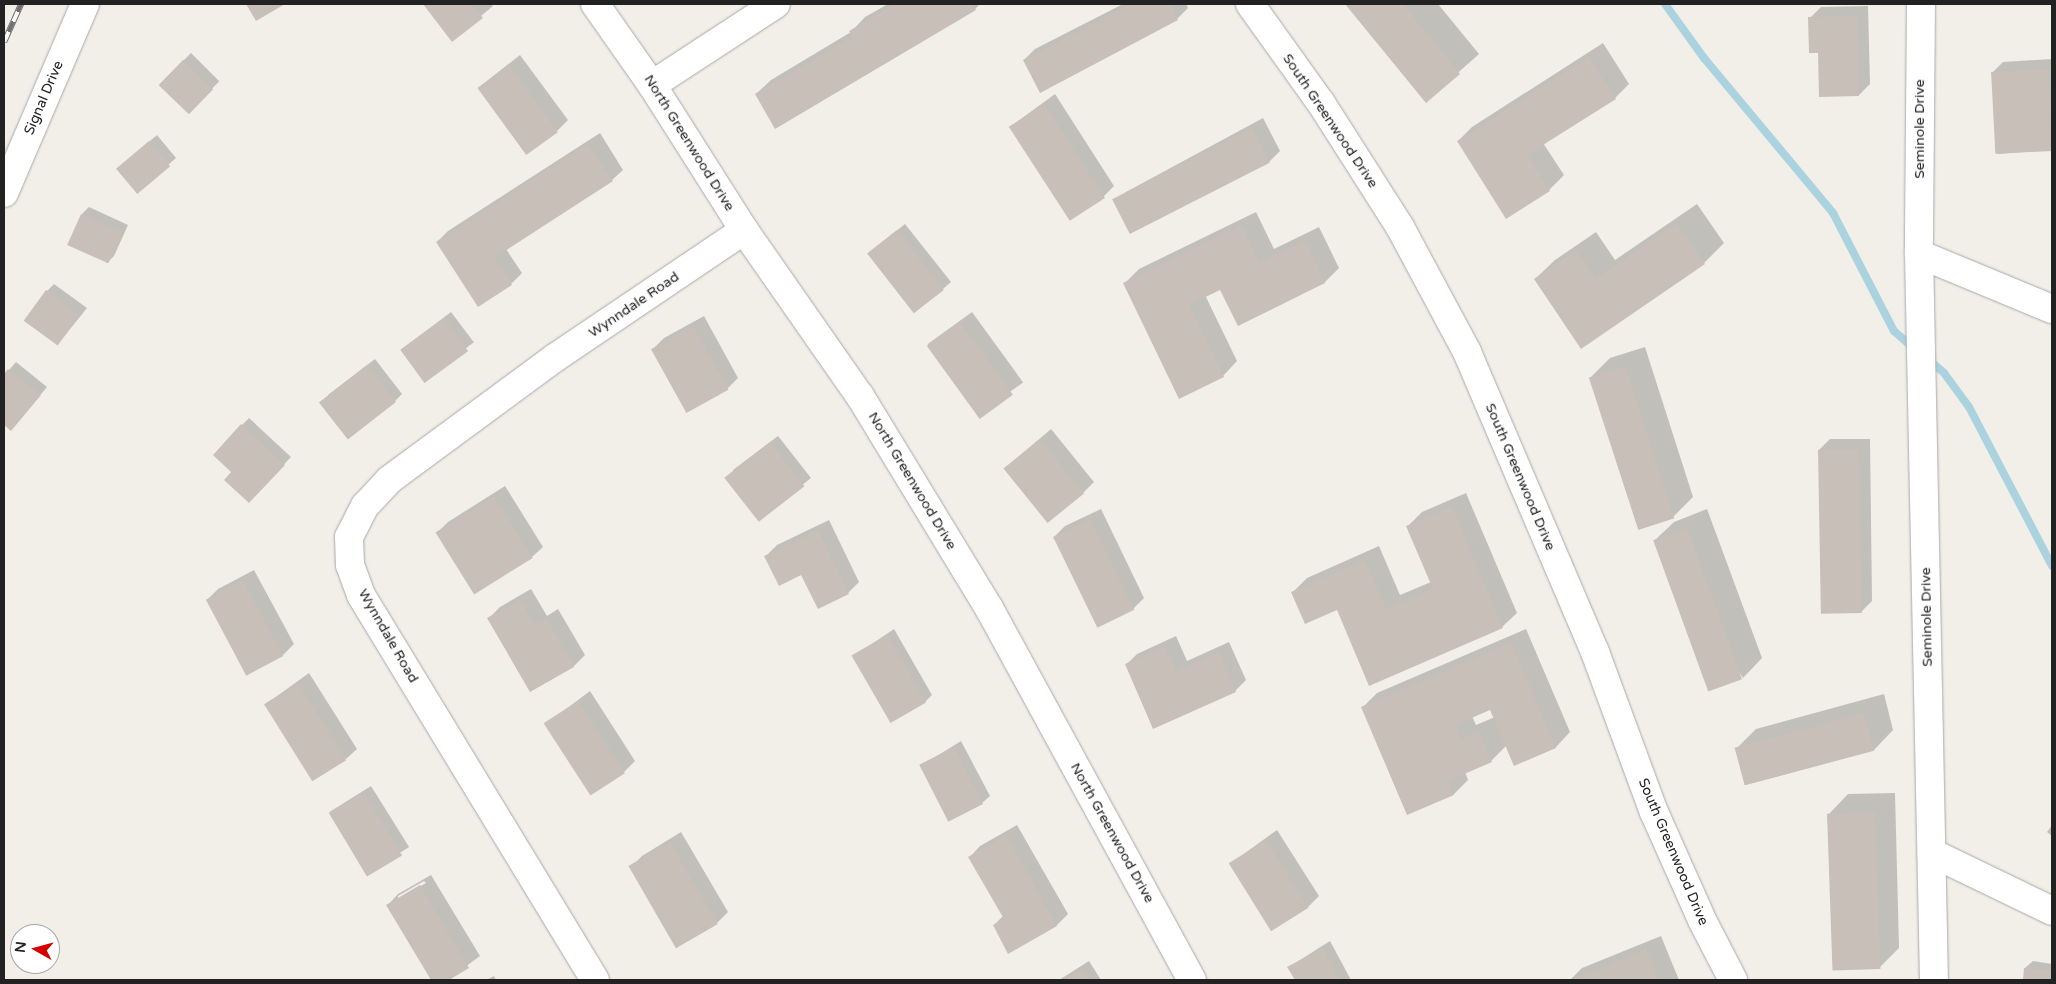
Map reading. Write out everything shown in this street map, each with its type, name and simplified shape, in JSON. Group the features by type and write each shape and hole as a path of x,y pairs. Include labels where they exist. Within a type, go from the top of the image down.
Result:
{"street":[{"name":"Signal Drive","path":"4,193 85,4"},
{"name":"North Greenwood Drive","path":"595,4 652,85 744,230 860,396 989,608 1192,980"},
{"path":"652,85 776,4"},
{"name":"South Greenwood Drive","path":"1250,4 1321,102 1400,227 1467,352 1594,652 1654,812 1702,920 1733,980"},
{"name":"Seminole Drive","path":"1921,4 1919,254 1934,980"},
{"name":"Wynndale Road","path":"596,980 361,595 350,565 349,537 365,506 389,480 556,357 744,230"},
{"path":"1919,254 2052,309"},
{"path":"1932,853 2052,911"}],"building":[{"path":"246,4 285,4 256,21"},
{"path":"423,4 472,4 483,18 452,42"},
{"path":"895,4 972,4 976,10 775,129 755,94 853,36 849,31"},
{"path":"1131,4 1170,4 1178,20 1040,93 1023,60"},
{"path":"1345,4 1403,4 1460,74 1426,103"},
{"path":"1857,16 1859,96 1819,97 1818,53 1809,53 1808,17"},
{"path":"1589,57 1616,99 1527,155 1550,191 1506,219 1457,141"},
{"path":"183,60 213,89 189,114 159,85"},
{"path":"509,65 558,132 526,155 477,88"},
{"path":"2048,69 2052,151 1995,154 1991,72"},
{"path":"1044,104 1105,198 1070,221 1009,127"},
{"path":"1252,128 1270,163 1130,234 1112,199"},
{"path":"149,141 170,166 137,194 116,169"},
{"path":"588,143 613,181 494,258 512,285 478,307 436,242"},
{"path":"81,214 122,232 108,263 67,245"},
{"path":"1677,223 1705,264 1581,349 1534,279 1576,250 1595,279"},
{"path":"1241,225 1259,262 1305,240 1325,283 1238,326 1220,290 1189,305 1224,377 1179,399 1123,283"},
{"path":"897,230 944,290 914,313 867,253"},
{"path":"46,290 80,315 58,345 24,321"},
{"path":"444,318 468,351 424,383 400,350"},
{"path":"960,322 1013,395 980,419 927,346"},
{"path":"693,326 728,390 686,413 651,349"},
{"path":"367,365 396,402 348,440 319,403"},
{"path":"1625,366 1674,518 1638,530 1589,378"},
{"path":"8,369 41,395 11,431 4,425 4,374"},
{"path":"241,424 285,465 249,503 224,480 231,472 213,455"},
{"path":"1040,439 1084,493 1048,523 1003,469"},
{"path":"770,442 804,486 759,522 724,478"},
{"path":"1859,449 1862,613 1821,614 1818,450"},
{"path":"494,496 533,558 474,594 435,533"},
{"path":"1452,507 1503,628 1369,686 1337,610 1305,624 1291,592 1365,560 1386,609 1433,589 1406,526"},
{"path":"1090,519 1134,610 1097,628 1053,537"},
{"path":"1687,528 1742,679 1708,692 1653,540"},
{"path":"818,530 849,594 818,609 801,575 779,586 764,556"},
{"path":"243,580 283,656 246,676 206,600"},
{"path":"520,599 535,626 547,619 574,667 530,692 487,618"},
{"path":"887,635 926,703 890,723 851,656"},
{"path":"1511,642 1556,748 1514,766 1490,710 1455,725 1462,739 1479,731 1492,762 1448,781 1454,795 1407,815 1361,707"},
{"path":"1165,646 1176,671 1218,652 1236,692 1153,729 1125,664"},
{"path":"298,683 346,760 312,781 264,704"},
{"path":"578,701 625,773 590,795 544,723"},
{"path":"1864,713 1874,751 1745,785 1735,748"},
{"path":"954,747 983,804 948,822 919,765"},
{"path":"364,792 402,855 367,877 329,813"},
{"path":"1875,812 1880,969 1833,971 1827,814"},
{"path":"2052,825 2052,836 2047,832"},
{"path":"1006,835 1057,926 1008,954 993,925 1004,919 968,857"},
{"path":"1266,840 1308,908 1271,931 1229,863"},
{"path":"670,842 718,924 676,948 628,866"},
{"path":"420,885 469,968 449,980 431,980 386,905"},
{"path":"1323,948 1340,980 1295,980 1287,967"},
{"path":"1646,949 1659,980 1570,980"},
{"path":"1081,968 1089,980 1061,980"},
{"path":"2024,968 2052,971 2052,980 2023,980"}],"waterway":[{"path":"1665,4 1704,58 1833,213 1894,331 1915,349"},
{"path":"1928,359 1944,373 1969,407 2052,566"}],"railway":[{"path":"4,42 21,4"}]}
